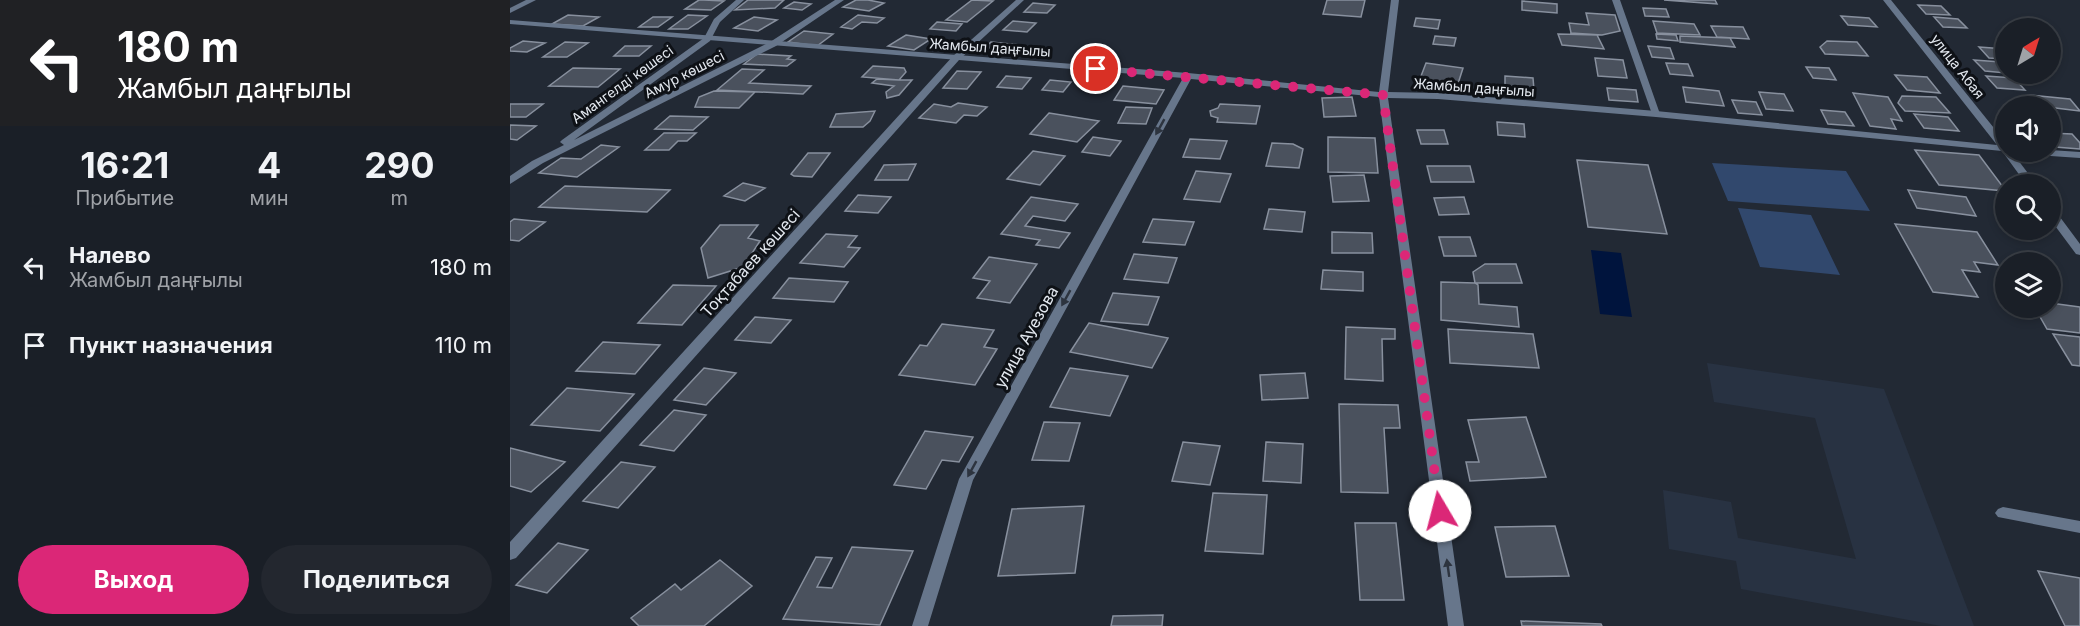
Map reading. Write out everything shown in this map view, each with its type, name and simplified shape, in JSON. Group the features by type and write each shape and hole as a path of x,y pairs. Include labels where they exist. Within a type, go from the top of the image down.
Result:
{"street":[{"path":"510,11 532,0"},
{"name":"Амангелді көшесі","path":"510,181 707,39 717,21 740,0"},
{"name":"Амур көшесі","path":"535,163 773,44 840,0"},
{"name":"Тоқтабаев көшесі","path":"510,553 956,58 1020,0"},
{"path":"1395,0 1383,95 1456,626"},
{"path":"1616,0 1656,114"},
{"name":"улица Абая","path":"1887,0 1995,136"},
{"name":"Жамбыл даңғылы","path":"510,22 1188,76 1383,95 1438,96 1656,114 1995,149"},
{"name":"улица Ауезова","path":"920,626 966,479 1188,76"},
{"path":"2061,154 2080,155"},
{"path":"2061,226 2080,252"},
{"path":"2003,513 2080,527"}],"shaded area":[{"path":"1712,163 1846,171 1870,211 1728,201"},
{"path":"1738,208 1811,215 1840,275 1760,267"},
{"path":"1591,250 1621,253 1632,317 1600,314"},
{"path":"1707,363 1884,389 1974,626 1941,626 1741,589 1736,561 1669,549 1663,490 1731,502 1738,538 1856,559 1815,418 1714,402"}],"building":[{"path":"699,0 724,1 711,10 685,9"},
{"path":"748,0 784,0 775,8 735,10"},
{"path":"856,0 884,3 869,11 843,7"},
{"path":"972,0 993,1 967,22 946,20"},
{"path":"1327,0 1365,0 1361,17 1323,14"},
{"path":"1664,0 1715,0 1717,4 1704,3"},
{"path":"1522,1 1557,4 1557,13 1522,10"},
{"path":"794,2 811,4 802,10 784,8"},
{"path":"1033,3 1055,5 1047,13 1024,12"},
{"path":"1918,5 1941,6 1950,15 1926,14"},
{"path":"1643,8 1666,9 1669,17 1645,16"},
{"path":"1586,13 1615,15 1620,31 1602,35 1571,33 1569,23 1589,25"},
{"path":"568,15 599,17 583,26 552,24"},
{"path":"688,15 707,16 688,29 669,29"},
{"path":"858,15 884,18 877,23 862,22 852,29 841,27"},
{"path":"1841,16 1869,18 1877,27 1848,25"},
{"path":"653,17 672,17 658,27 639,27"},
{"path":"754,17 777,20 758,31 734,28"},
{"path":"1934,17 1958,19 1967,28 1943,27"},
{"path":"1416,18 1440,20 1438,29 1414,26"},
{"path":"1013,21 1036,23 1027,32 1003,30"},
{"path":"1653,21 1694,24 1700,35 1657,33"},
{"path":"937,22 962,24 956,31 930,29"},
{"path":"1711,26 1743,27 1749,39 1717,37"},
{"path":"804,31 833,34 817,46 788,42"},
{"path":"1558,34 1597,35 1604,49 1562,45"},
{"path":"1656,34 1676,35 1678,41 1657,39"},
{"path":"906,35 931,39 914,50 888,46"},
{"path":"1435,36 1456,38 1454,46 1433,44"},
{"path":"1680,36 1730,38 1735,47 1680,42"},
{"path":"523,41 545,43 527,52 510,51 510,48"},
{"path":"1827,41 1857,42 1868,56 1825,54 1820,47"},
{"path":"565,42 588,43 567,57 543,57"},
{"path":"991,42 1020,45 1011,54 981,51"},
{"path":"625,46 651,46 639,56 614,56"},
{"path":"1648,46 1670,48 1674,59 1652,57"},
{"path":"1979,47 1995,48 1995,58 1989,58"},
{"path":"757,54 791,56 787,59 795,60 787,66 744,64"},
{"path":"1595,58 1623,60 1627,78 1598,76"},
{"path":"1974,60 1995,62 1995,72 1985,71"},
{"path":"1426,63 1463,68 1456,90 1418,84"},
{"path":"1666,63 1688,64 1693,76 1670,74"},
{"path":"873,66 904,68 906,72 899,80 862,77"},
{"path":"1806,67 1829,68 1836,80 1813,78"},
{"path":"573,68 620,69 598,87 549,86"},
{"path":"742,69 764,70 749,83 811,86 803,94 717,90"},
{"path":"957,71 981,72 967,89 943,88"},
{"path":"1895,75 1927,77 1940,93 1907,90"},
{"path":"1006,76 1031,78 1022,89 997,87"},
{"path":"1505,76 1533,78 1534,90 1505,87"},
{"path":"1986,76 1995,77 1995,84 2020,84 2025,90 1997,88"},
{"path":"877,79 912,80 899,95 887,98 886,92 894,86 872,83"},
{"path":"1050,80 1071,82 1063,92 1042,90"},
{"path":"1123,86 1164,90 1156,104 1114,100"},
{"path":"1683,87 1719,91 1724,106 1686,102"},
{"path":"1607,88 1636,90 1638,102 1609,100"},
{"path":"714,91 755,92 739,108 695,107 699,97"},
{"path":"1759,92 1784,94 1793,111 1766,109"},
{"path":"1853,93 1888,97 1902,121 1891,119 1896,129 1870,126"},
{"path":"1902,96 1936,97 1950,113 1905,111 1898,103"},
{"path":"1352,97 1356,116 1324,117 1322,98"},
{"path":"2061,98 2070,99 2080,111 2061,109"},
{"path":"1732,100 1756,102 1762,115 1738,113"},
{"path":"958,103 987,107 977,116 964,115 956,123 919,118 934,104 951,107"},
{"path":"510,104 543,104 526,117 510,117"},
{"path":"1220,104 1260,106 1256,124 1217,122 1218,118 1211,116 1210,111 1218,108"},
{"path":"1126,107 1152,108 1146,124 1118,123"},
{"path":"1821,110 1845,112 1854,126 1828,124"},
{"path":"875,111 870,121 863,127 830,127 836,114"},
{"path":"1049,113 1099,121 1077,142 1030,134"},
{"path":"1914,114 1948,117 1959,131 1924,128"},
{"path":"670,116 708,117 693,130 655,129"},
{"path":"1497,122 1524,124 1525,137 1498,135"},
{"path":"510,125 536,126 517,140 510,139"},
{"path":"1417,130 1444,130 1448,144 1421,144"},
{"path":"664,133 696,133 687,141 678,141 669,150 645,150"},
{"path":"2061,134 2072,134 2080,143 2080,149 2061,147"},
{"path":"1093,137 1121,141 1110,156 1082,152"},
{"path":"1328,137 1375,138 1378,173 1328,172"},
{"path":"1190,139 1227,141 1220,159 1183,157"},
{"path":"1272,143 1293,144 1303,149 1299,168 1266,166"},
{"path":"601,145 619,147 577,177 539,173 561,158 581,159"},
{"path":"1915,150 1979,155 1995,176 1995,190 1939,185"},
{"path":"1033,151 1065,156 1040,185 1007,179"},
{"path":"808,153 830,153 812,177 791,174"},
{"path":"1577,160 1648,165 1667,234 1588,227"},
{"path":"916,164 908,180 875,180 884,165"},
{"path":"1427,166 1470,166 1474,182 1431,182"},
{"path":"1196,171 1231,174 1220,202 1184,199"},
{"path":"1364,175 1369,201 1333,202 1330,176"},
{"path":"743,183 765,188 745,201 724,196"},
{"path":"565,186 670,190 647,212 539,207"},
{"path":"1908,190 1966,197 1976,216 1917,208"},
{"path":"858,195 891,197 878,213 845,211"},
{"path":"1031,197 1078,204 1065,221 1033,216 1025,226 1070,233 1059,248 1036,245 1040,240 1001,234"},
{"path":"1464,197 1469,214 1439,215 1434,198"},
{"path":"1269,209 1305,212 1302,232 1264,229"},
{"path":"514,219 545,222 519,241 510,240 510,222"},
{"path":"1153,219 1194,222 1185,245 1143,242"},
{"path":"1895,224 1977,232 1995,260 1995,265 1974,262 1980,272 1962,270 1978,297 1933,292"},
{"path":"720,225 758,225 748,238 760,241 743,267 708,278 701,248"},
{"path":"1332,232 1372,233 1373,253 1332,253"},
{"path":"826,234 857,236 848,247 860,248 844,267 800,263"},
{"path":"1439,237 1470,237 1476,256 1444,256"},
{"path":"1134,254 1177,258 1168,283 1124,279"},
{"path":"989,257 1037,264 1010,303 977,298 990,281 973,278"},
{"path":"1485,264 1516,264 1522,283 1475,283 1473,272"},
{"path":"1323,270 1363,272 1363,291 1321,289"},
{"path":"789,278 848,282 834,302 773,298"},
{"path":"1441,282 1475,283 1478,285 1479,304 1517,307 1519,327 1441,320"},
{"path":"673,285 716,286 682,325 638,323"},
{"path":"1113,293 1159,297 1148,325 1101,321"},
{"path":"2061,304 2080,307 2080,333 2047,329 2041,318 2061,318"},
{"path":"755,317 791,320 771,343 735,340"},
{"path":"1089,323 1168,338 1152,368 1070,352"},
{"path":"942,324 994,330 984,347 997,349 975,385 899,375 920,345 927,346"},
{"path":"1346,327 1395,329 1395,339 1382,339 1383,381 1345,379"},
{"path":"1448,329 1533,334 1539,368 1450,363"},
{"path":"2053,334 2080,337 2080,366 2072,365"},
{"path":"603,342 660,345 635,374 576,371"},
{"path":"704,368 736,373 706,405 674,400"},
{"path":"1070,368 1128,376 1110,416 1050,407"},
{"path":"1305,373 1308,398 1262,400 1260,375"},
{"path":"567,388 634,394 600,431 531,425"},
{"path":"1339,404 1398,405 1400,428 1384,428 1388,493 1341,492"},
{"path":"674,410 706,415 674,451 640,445"},
{"path":"1526,417 1546,477 1470,481 1466,462 1479,462 1468,420"},
{"path":"1044,422 1080,423 1069,461 1032,460"},
{"path":"925,431 973,437 959,462 942,460 926,489 894,485"},
{"path":"1183,442 1220,446 1210,485 1172,481"},
{"path":"1266,442 1303,444 1301,483 1263,481"},
{"path":"510,448 565,462 531,492 510,486"},
{"path":"621,462 655,467 618,508 583,501"},
{"path":"1213,493 1267,495 1263,554 1205,551"},
{"path":"1084,506 1075,573 998,576 1012,509"},
{"path":"1355,523 1396,523 1404,600 1360,600"},
{"path":"1555,526 1569,576 1506,577 1495,527"},
{"path":"558,543 588,550 547,593 516,585"},
{"path":"852,547 913,551 880,625 783,619 816,557 832,558 817,587 832,588"},
{"path":"720,560 752,586 704,626 639,626 631,618 675,584 681,590"},
{"path":"2038,571 2080,578 2080,626 2065,626"},
{"path":"1163,615 1162,626 1111,626 1113,616"},
{"path":"1521,621 1601,624 1602,626 1522,626"}],"route":[{"path":"1096,69 1383,95 1440,511"}]}
